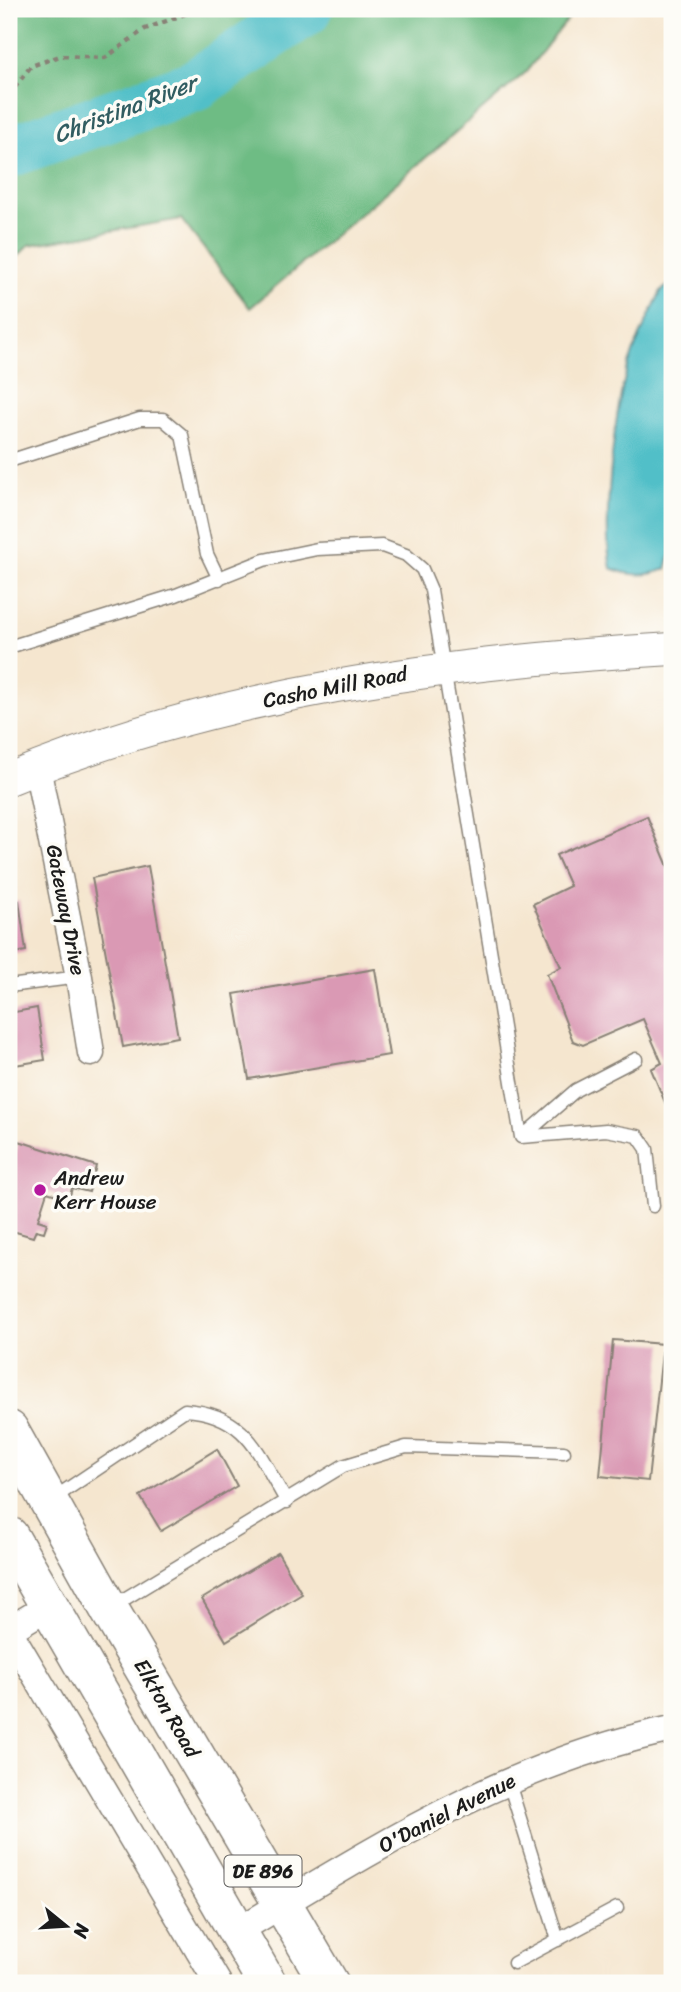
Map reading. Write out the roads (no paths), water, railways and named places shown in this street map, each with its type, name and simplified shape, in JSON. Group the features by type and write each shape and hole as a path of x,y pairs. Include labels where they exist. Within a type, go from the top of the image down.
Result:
{"main road":[{"name":"Elkton Road","path":"9,1430 109,1609 329,1983"},
{"name":"DE 896","path":"9,1536 267,1983"},
{"path":"49,1606 109,1609"}],"street":[{"name":"Casho Mill Road","path":"23,773 128,736 239,706 326,687 444,668 672,648"},
{"name":"Gateway Drive","path":"23,773 79,977 91,1053"},
{"path":"49,1606 9,1630 218,1983"},
{"name":"O'Daniel Avenue","path":"236,1932 430,1817 508,1780 604,1746 672,1728"}],"lane":[{"path":"9,461 140,419 163,419 182,435 207,554 219,579"},
{"path":"9,647 219,579 264,560 317,549 382,546 406,555 422,569 430,590 444,668 522,1137"},
{"path":"9,986 79,977"},
{"path":"522,1137 576,1090 636,1059"},
{"path":"522,1137 606,1130 638,1136 647,1149 653,1206"},
{"path":"48,1502 185,1410 207,1411 230,1420 250,1440 287,1502"},
{"path":"109,1609 344,1466 406,1447 564,1452"},
{"path":"508,1780 558,1940"},
{"path":"514,1963 617,1909"}],"water":[{"path":"672,283 671,551 666,569 645,574 625,573 611,568 609,549 609,498 618,413 630,360 642,330 661,291"}],"waterway":[{"name":"Christina River","path":"9,152 194,86 307,9"}],"place":[{"name":"Andrew Kerr House","path":"40,1190"}]}
